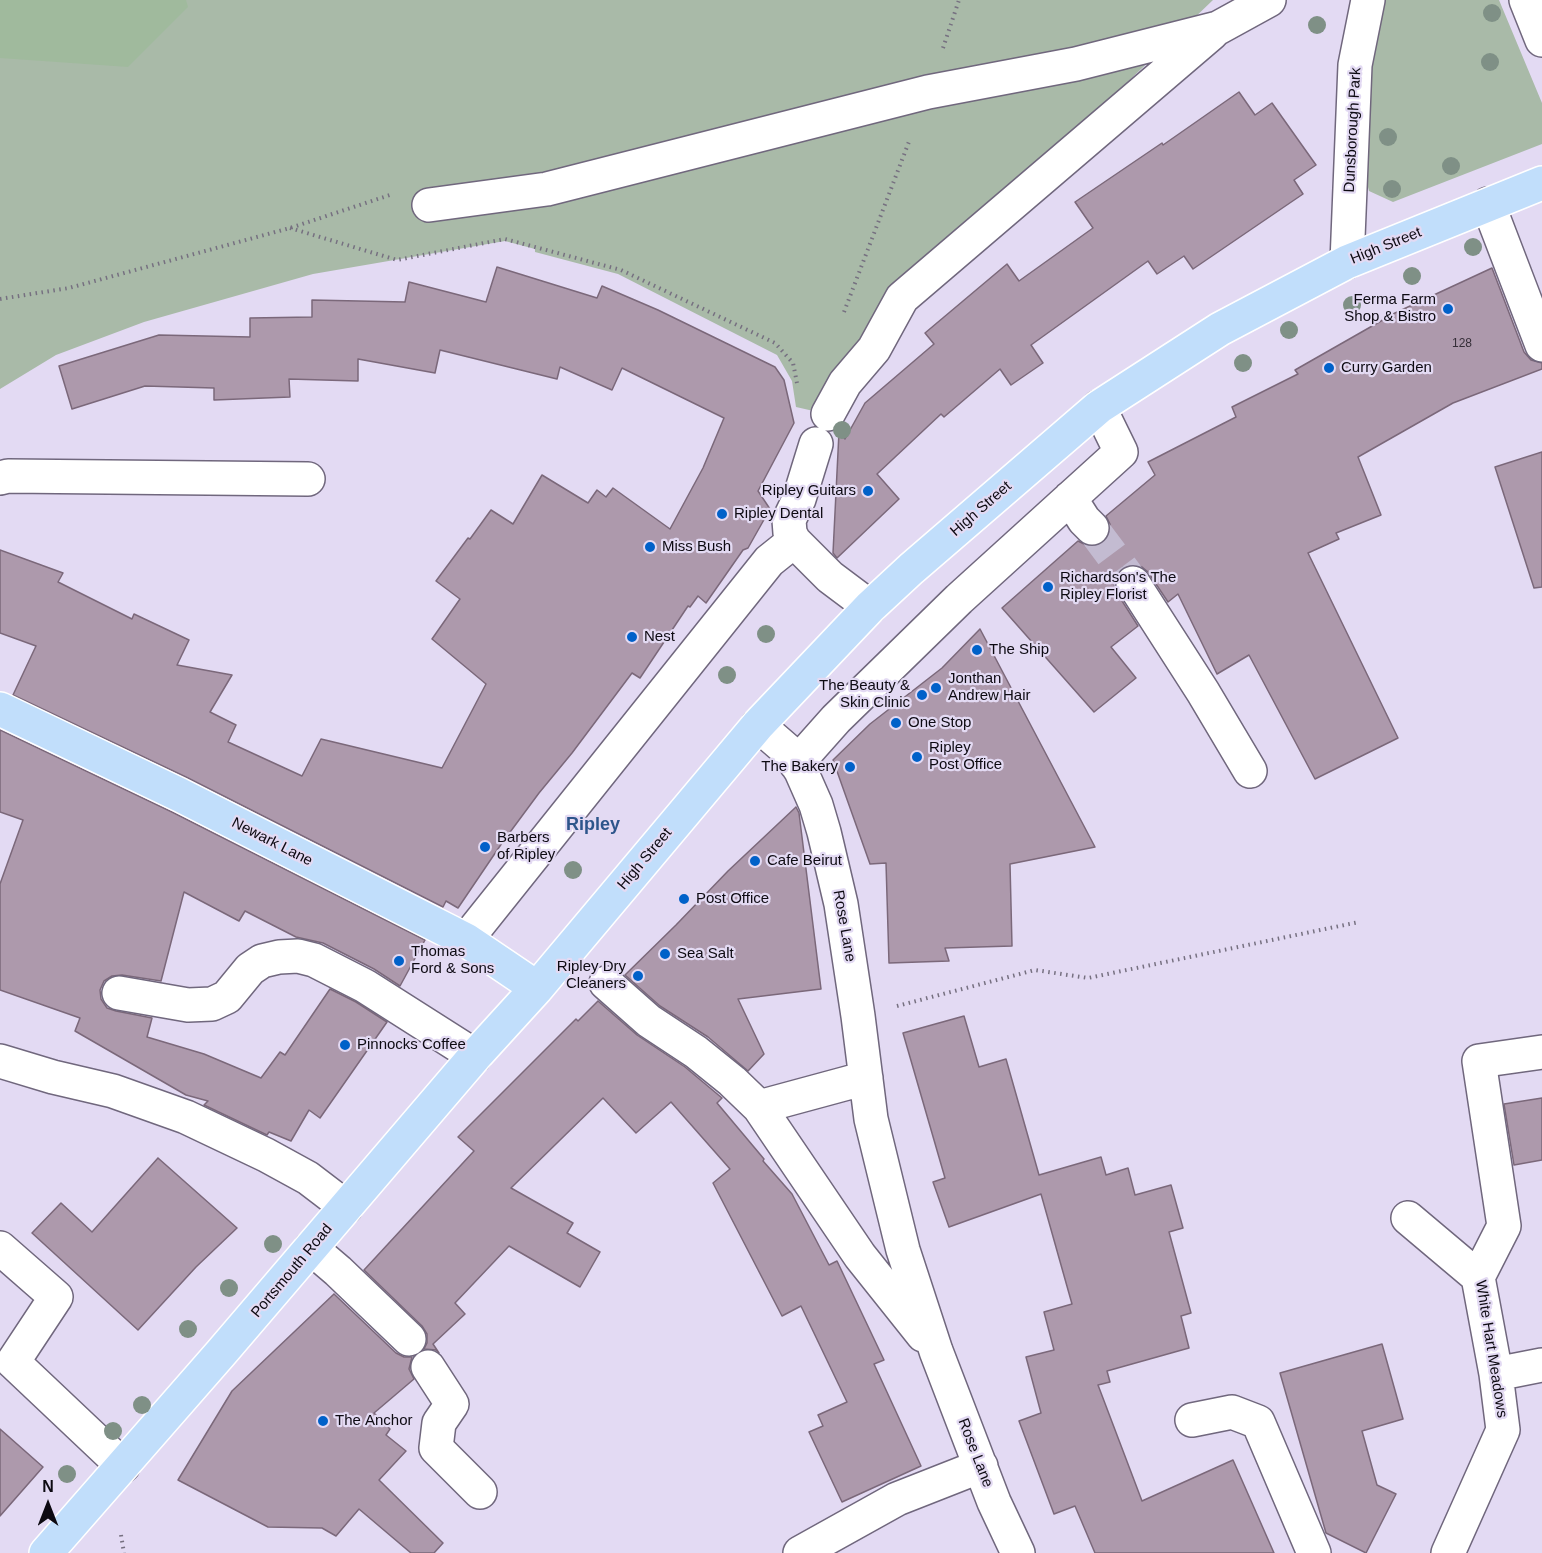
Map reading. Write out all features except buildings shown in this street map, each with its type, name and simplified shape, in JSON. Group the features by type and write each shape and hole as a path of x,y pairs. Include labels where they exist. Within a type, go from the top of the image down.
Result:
{"main road":[{"name":"High Street","path":"537,988 758,725 870,607 1099,407 1220,328 1347,262 1542,183"},
{"name":"Newark Lane","path":"0,709 180,795 466,940 537,988"},
{"name":"Portsmouth Road","path":"46,1553 475,1056 537,988"}],"street":[{"path":"828,414 845,383 874,349 902,298 1218,28 1269,0"},
{"name":"Dunsborough Park","path":"1347,262 1355,64 1368,0"},
{"path":"1526,0 1542,40"},
{"path":"429,205 547,189 928,92 1076,64 1218,28"},
{"path":"1488,204 1542,345"},
{"path":"796,764 836,719 959,599 1121,452 1099,407"},
{"path":"816,444 799,499 789,520 790,533 794,541 830,577 870,607"},
{"path":"0,478 8,476 308,479"},
{"path":"1070,498 1092,528"},
{"path":"466,940 769,561 794,541"},
{"path":"1133,583 1203,692 1250,771"},
{"name":"Rose Lane","path":"758,725 788,751 801,771 816,805 841,904 872,1119 903,1250 936,1351 994,1502 1018,1553"},
{"path":"119,993 188,1005 212,1004 228,997 250,969 262,961 298,956 314,960 365,986 475,1056"},
{"name":"Rose Lane","path":"606,983 649,1021 696,1052 732,1081 759,1107 860,1256 936,1351"},
{"name":"White Hart Meadows","path":"1448,1553 1503,1430 1496,1374 1478,1277 1504,1227 1479,1061 1542,1052"},
{"path":"0,1060 53,1077 113,1091 186,1117 266,1155 308,1179 346,1207"},
{"path":"759,1107 866,1078"},
{"path":"1408,1218 1478,1277"},
{"path":"0,1248 56,1297 13,1362 123,1466"},
{"path":"311,1248 408,1339"},
{"path":"1496,1374 1542,1365"},
{"path":"428,1367 452,1404 439,1423 436,1448 480,1492"},
{"path":"1192,1420 1232,1412 1258,1422 1314,1553"},
{"path":"800,1553 897,1499 981,1466"}],"path":[{"path":"840,322 928,92 959,0"},
{"path":"0,299 69,288 290,228 408,190 429,205"},
{"path":"290,228 397,260 505,240 621,270 775,343 793,363 798,391"},
{"path":"858,1016 1035,970 1088,978 1359,922"},
{"path":"121,1535 124,1553"}],"green space":[{"path":"0,0 1213,0 867,332 818,412 796,407 792,381 777,355 618,274 535,252 535,249 505,241 313,274 144,322 56,355 0,389"},
{"path":"0,0 186,0 188,7 128,67 0,58"},
{"path":"1377,0 1499,0 1542,103 1542,144 1393,202 1369,191 1361,160"}],"tunnel":[{"path":"1092,528 1133,583"}],"place":[{"name":"Ferma Farm Shop & Bistro","path":"1448,309"},
{"name":"Curry Garden","path":"1329,368"},
{"name":"Ripley Guitars","path":"868,491"},
{"name":"Ripley Dental","path":"722,514"},
{"name":"Miss Bush","path":"650,547"},
{"name":"Richardson's The Ripley Florist","path":"1048,587"},
{"name":"Nest","path":"632,637"},
{"name":"The Ship","path":"977,650"},
{"name":"Jonthan Andrew Hair","path":"936,688"},
{"name":"The Beauty & Skin Clinic","path":"922,695"},
{"name":"One Stop","path":"896,723"},
{"name":"Ripley Post Office","path":"917,757"},
{"name":"The Bakery","path":"850,767"},
{"name":"Barbers of Ripley","path":"485,847"},
{"name":"Cafe Beirut","path":"755,861"},
{"name":"Post Office","path":"684,899"},
{"name":"Sea Salt","path":"665,954"},
{"name":"Thomas Ford & Sons","path":"399,961"},
{"name":"Ripley Dry Cleaners","path":"638,976"},
{"name":"Pinnocks Coffee","path":"345,1045"},
{"name":"The Anchor","path":"323,1421"}],"district":[{"name":"Ripley","path":"593,825"}]}
